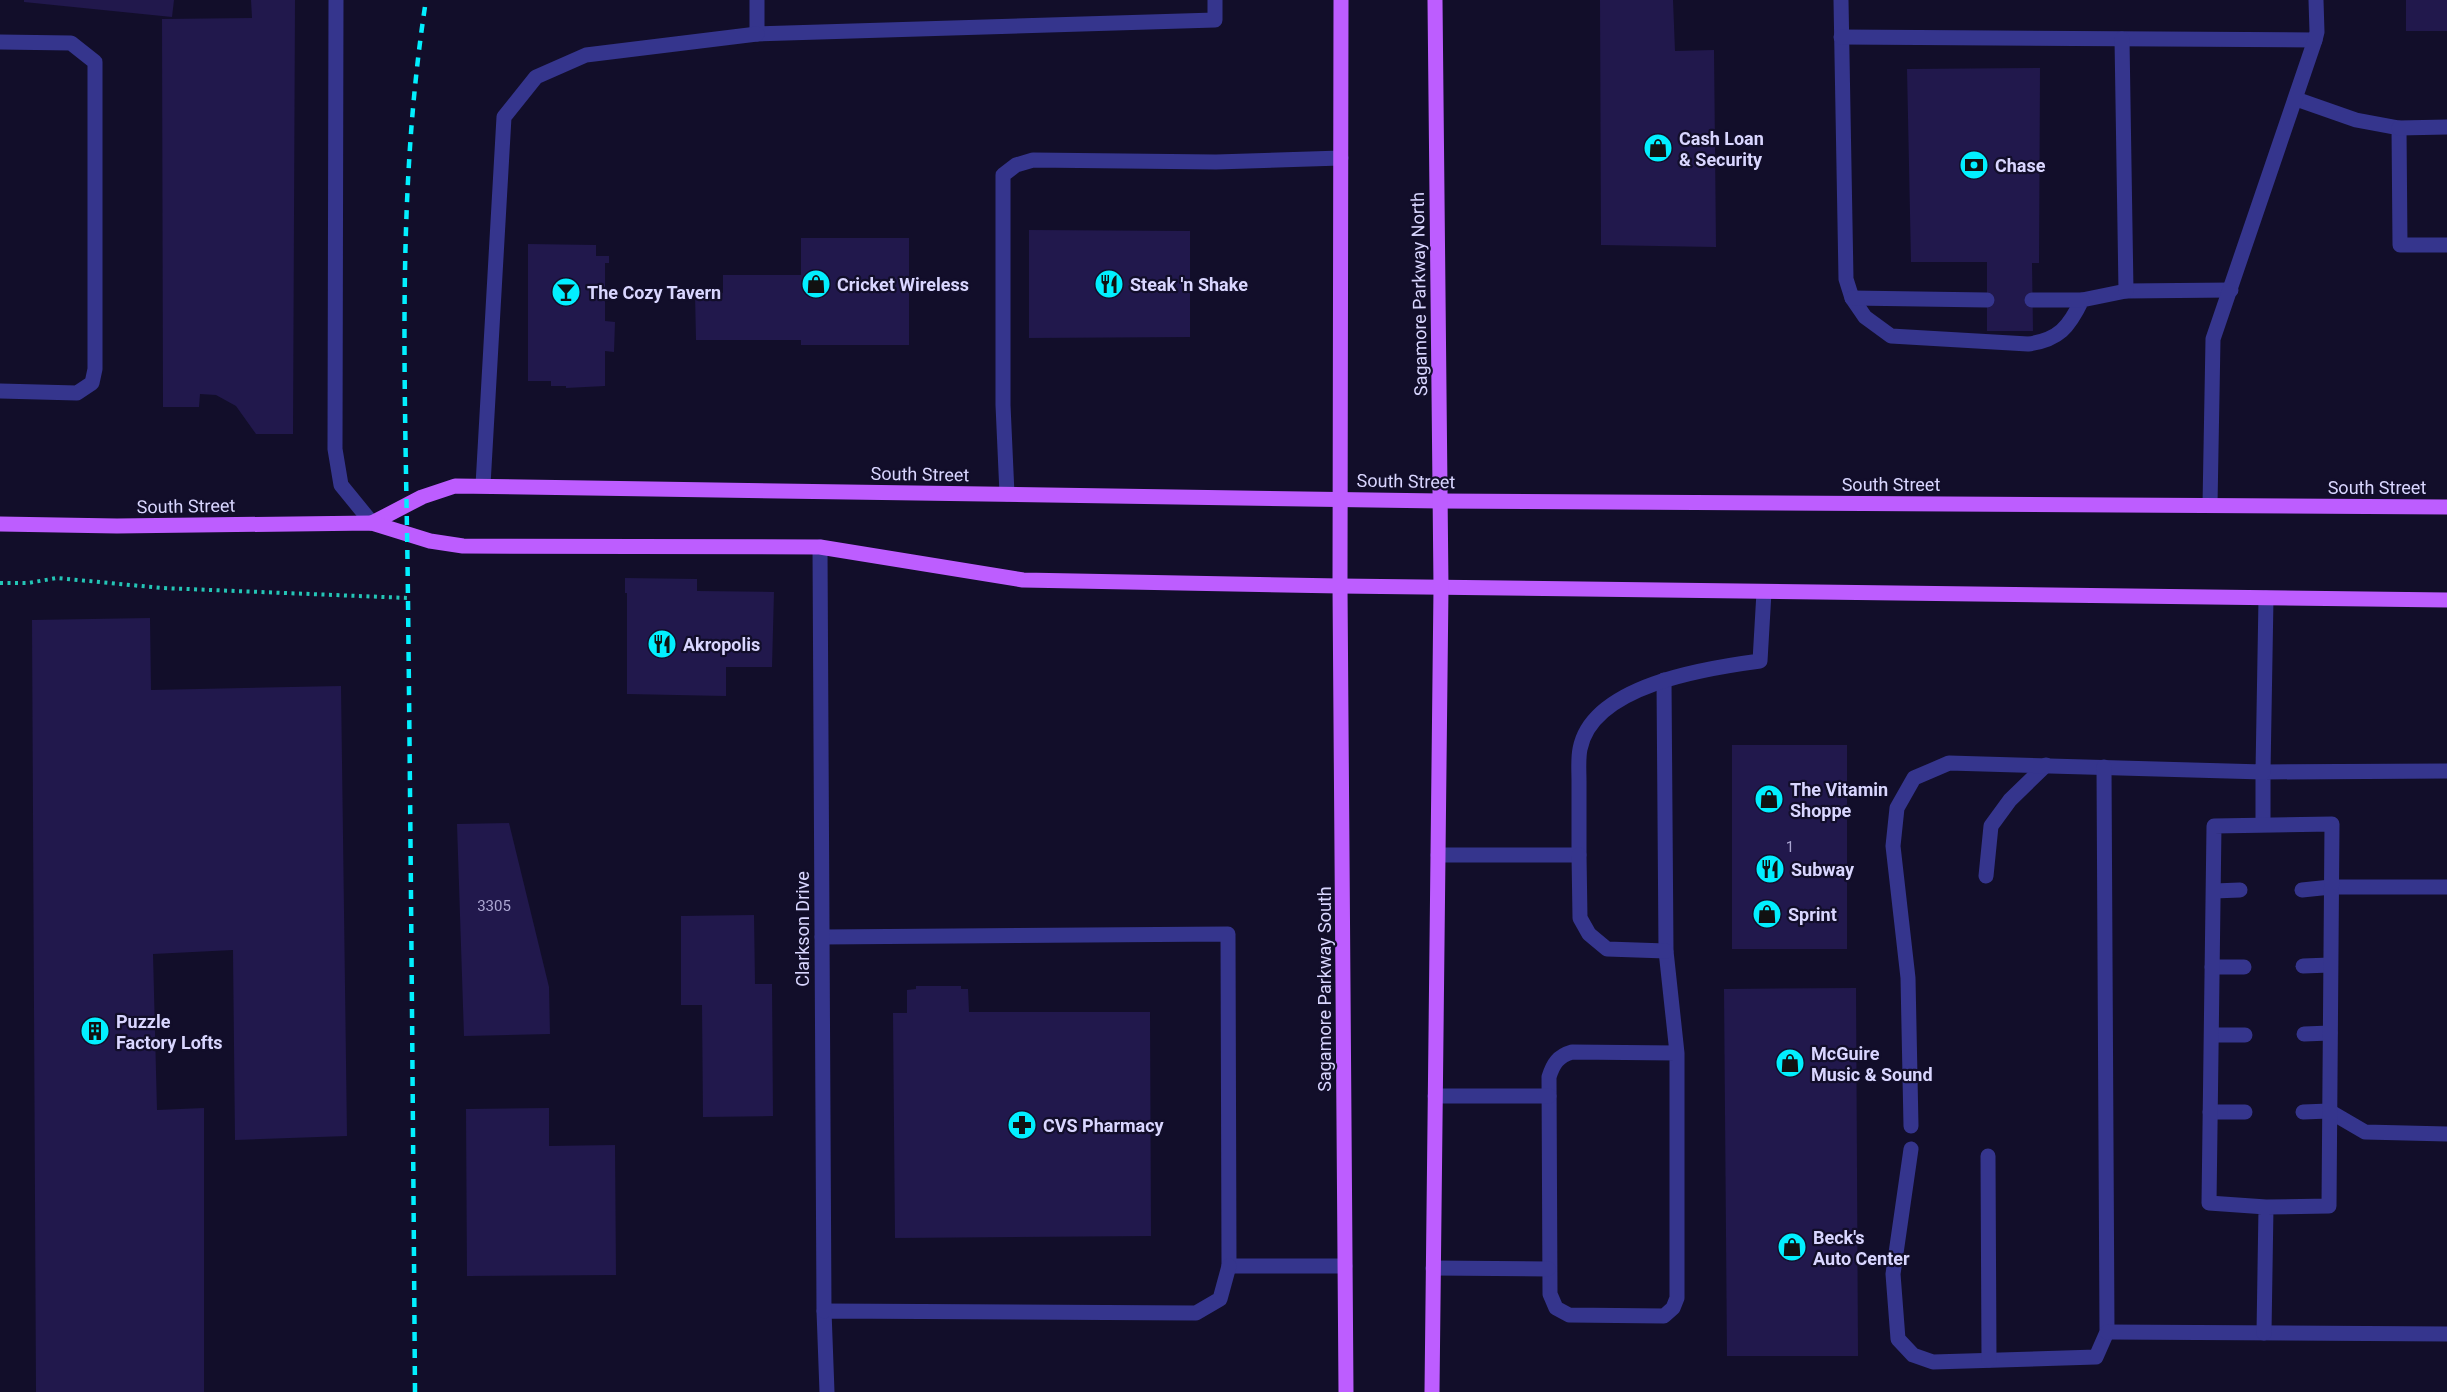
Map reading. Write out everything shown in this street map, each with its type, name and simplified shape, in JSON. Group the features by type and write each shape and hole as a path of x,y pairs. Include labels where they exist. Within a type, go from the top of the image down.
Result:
{"main road":[{"path":"1340,586 1341,0"},
{"name":"Sagamore Parkway North","path":"1435,0 1441,587"},
{"name":"South Street","path":"372,523 422,497 444,489 455,486 483,485 1340,500 2447,507"},
{"name":"South Street","path":"0,524 117,526 372,523 430,541 463,546 820,547 1023,580 2447,600"},
{"name":"Sagamore Parkway South","path":"1340,586 1346,1392"},
{"path":"1432,1392 1441,587"}],"street":[{"path":"336,0 335,449 341,485 372,523"},
{"path":"757,0 757,34"},
{"path":"483,485 499,168 504,117 536,77 586,55 757,34 1215,20 1215,0"},
{"path":"1840,0 1846,279 1852,298 1865,317 1891,336 2028,344 2047,341 2061,331 2082,300"},
{"path":"2210,505 2213,339 2315,40 2316,0"},
{"path":"1841,37 2315,40"},
{"path":"2122,39 2126,291"},
{"path":"0,42 71,43 95,62 95,357 92,383 77,393 0,391"},
{"path":"2296,99 2356,120 2399,128 2447,127"},
{"path":"2399,128 2400,245 2447,245"},
{"path":"1007,495 1003,405 1004,175 1016,165 1033,160 1216,162 1341,158"},
{"path":"2032,300 2082,300 2126,291 2231,290"},
{"path":"1852,298 1987,300"},
{"name":"Clarkson Drive","path":"820,547 824,1311 827,1392"},
{"path":"1666,951 1607,949 1589,934 1580,918 1580,749 1589,724 1622,698 1664,680 1760,661 1764,592"},
{"path":"2263,824 2266,598"},
{"path":"1664,680 1666,951 1677,1053 1677,1298 1673,1308 1664,1316 1569,1315 1556,1308 1550,1294 1548,1269 1549,1077 1552,1065 1562,1055 1572,1052 1677,1053"},
{"path":"1911,1126 1908,978 1893,846 1897,808 1914,778 1949,763 2263,772 2447,771"},
{"path":"1986,876 1991,826 2010,800 2046,765"},
{"path":"1911,1149 1893,1274 1898,1339 1912,1355 1933,1362 2096,1357 2107,1332 2104,767"},
{"path":"2332,824 2331,887 2329,1206 2266,1207 2209,1203 2214,826 2332,824"},
{"path":"1438,855 1579,855"},
{"path":"2302,890 2331,887 2447,887"},
{"path":"2214,891 2240,891"},
{"path":"822,937 1228,934 1229,1266 1220,1299 1196,1313 824,1311"},
{"path":"2303,966 2330,965"},
{"path":"2212,967 2244,967"},
{"path":"2304,1034 2330,1034"},
{"path":"2212,1035 2245,1035"},
{"path":"1435,1096 1549,1096"},
{"path":"2303,1112 2329,1111 2365,1132 2447,1134"},
{"path":"2210,1112 2245,1112"},
{"path":"1988,1156 1989,1360"},
{"path":"2264,1333 2266,1207"},
{"path":"1229,1266 1345,1266"},
{"path":"1433,1268 1548,1269"},
{"path":"2107,1332 2447,1334"}],"path":[{"path":"0,583 28,583 57,578 162,588 408,598"}],"building":[{"path":"24,0 174,0 172,17 24,2"},
{"path":"251,0 295,0 293,434 256,434 236,406 216,395 200,394 199,407 163,407 162,19 252,18"},
{"name":"Cash Loan & Security","path":"1600,0 1673,0 1675,51 1714,50 1716,247 1601,245"},
{"path":"2406,0 2447,0 2447,31 2406,31"},
{"name":"Chase","path":"2040,68 2039,263 2032,263 2033,331 1987,331 1987,262 1911,262 1907,69"},
{"name":"Steak 'n Shake","path":"1029,230 1190,231 1190,337 1029,338"},
{"name":"Cricket Wireless","path":"801,238 909,238 909,345 801,345 801,340 696,340 695,293 723,293 723,275 801,275"},
{"name":"The Cozy Tavern","path":"528,244 596,245 596,256 609,256 609,263 605,263 605,321 615,322 614,352 605,351 605,386 566,388 566,386 551,386 551,381 528,381"},
{"path":"625,578 697,579 697,591 774,592 772,667 726,667 726,696 627,694"},
{"name":"Puzzle Factory Lofts","path":"150,618 151,690 341,686 347,1136 235,1140 233,950 153,954 157,1110 204,1108 204,1392 36,1392 32,620"},
{"path":"1732,745 1847,745 1847,949 1732,949"},
{"path":"509,823 549,987 550,1034 464,1036 457,824"},
{"path":"754,915 755,984 772,984 773,1116 703,1117 702,1005 681,1005 681,916"},
{"name":"CVS Pharmacy","path":"916,986 961,986 961,989 968,989 969,1012 1150,1012 1151,1236 895,1238 893,1013 907,1013 907,990 916,989"},
{"path":"1856,988 1858,1356 1727,1356 1724,989"},
{"path":"549,1108 549,1146 615,1145 616,1275 467,1276 466,1109"}],"railway":[{"path":"415,1392 405,300 410,150 416,75 426,0"}],"place":[{"name":"Cash Loan & Security","path":"1658,148"},
{"name":"Chase","path":"1974,165"},
{"name":"Cricket Wireless","path":"816,284"},
{"name":"Steak 'n Shake","path":"1109,284"},
{"name":"The Cozy Tavern","path":"566,292"},
{"name":"Akropolis","path":"662,644"},
{"name":"The Vitamin Shoppe","path":"1769,799"},
{"name":"Subway","path":"1770,869"},
{"name":"Sprint","path":"1767,914"},
{"name":"Puzzle Factory Lofts","path":"95,1031"},
{"name":"McGuire Music & Sound","path":"1790,1063"},
{"name":"CVS Pharmacy","path":"1022,1125"},
{"name":"Beck's Auto Center","path":"1792,1247"}]}
